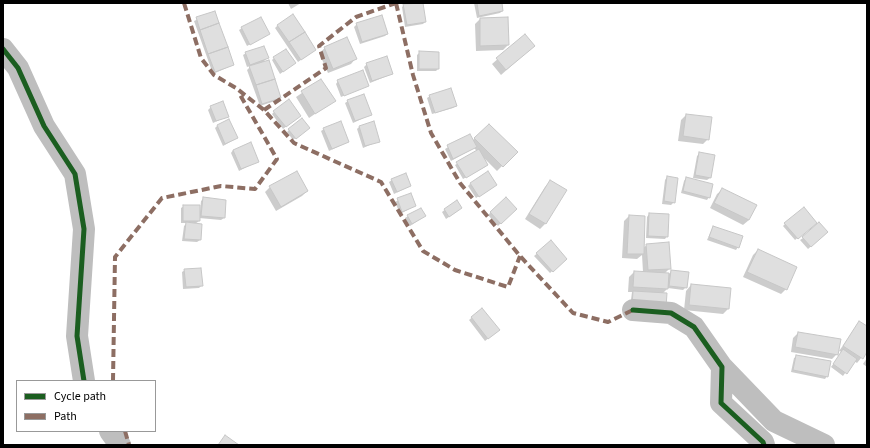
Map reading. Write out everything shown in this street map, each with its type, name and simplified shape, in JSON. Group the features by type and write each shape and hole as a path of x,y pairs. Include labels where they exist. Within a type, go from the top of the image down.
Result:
{"street":[{"path":"3,49 18,68 44,126 75,174 84,229 77,336 84,380"},
{"path":"633,310 671,313 694,327 722,367 774,421 824,445"},
{"path":"722,367 721,403 763,442 764,445"},
{"path":"111,432 120,445"}],"building":[{"path":"423,3 426,22 407,25 403,4"},
{"path":"477,3 502,3 503,11 479,16"},
{"path":"215,11 219,23 200,30 196,17"},
{"path":"293,14 305,32 289,42 277,25"},
{"path":"382,15 388,34 362,42 356,23"},
{"path":"261,17 270,34 250,45 241,27"},
{"path":"508,17 509,45 480,46 480,18"},
{"path":"219,23 228,47 208,54 200,30"},
{"path":"305,32 316,50 301,60 289,42"},
{"path":"525,34 535,46 506,70 496,58"},
{"path":"347,37 357,59 333,69 324,47"},
{"path":"264,46 269,58 250,65 245,52"},
{"path":"228,47 234,65 215,72 208,54"},
{"path":"286,49 296,63 283,72 273,57"},
{"path":"419,51 439,52 439,69 419,69"},
{"path":"387,56 393,74 372,81 366,63"},
{"path":"269,60 275,79 256,85 249,66"},
{"path":"363,70 369,86 344,96 337,80"},
{"path":"275,79 281,98 262,104 256,85"},
{"path":"321,79 336,101 315,114 301,91"},
{"path":"451,88 457,106 435,113 429,95"},
{"path":"364,94 372,115 355,121 347,100"},
{"path":"289,99 301,116 286,127 273,111"},
{"path":"223,101 229,117 216,121 210,106"},
{"path":"686,114 712,117 709,140 683,136"},
{"path":"302,118 310,128 296,139 288,129"},
{"path":"229,119 238,138 225,144 217,125"},
{"path":"341,121 349,142 332,149 323,128"},
{"path":"374,121 380,142 365,146 359,126"},
{"path":"489,124 518,152 503,167 474,138"},
{"path":"470,134 477,147 453,159 447,145"},
{"path":"251,142 259,162 241,169 233,150"},
{"path":"479,149 488,165 466,178 456,162"},
{"path":"699,152 715,155 711,178 695,175"},
{"path":"297,171 308,191 281,207 269,186"},
{"path":"488,171 497,185 479,197 470,183"},
{"path":"406,173 411,186 397,192 391,179"},
{"path":"667,176 678,178 675,203 664,201"},
{"path":"686,177 713,184 710,198 683,191"},
{"path":"550,180 567,190 546,224 529,214"},
{"path":"722,188 757,205 749,220 714,203"},
{"path":"411,193 416,206 402,212 397,198"},
{"path":"203,197 226,200 225,218 201,216"},
{"path":"506,197 517,209 501,224 490,212"},
{"path":"457,200 462,208 449,217 444,209"},
{"path":"183,205 200,205 200,221 183,221"},
{"path":"804,207 817,223 798,239 784,223"},
{"path":"421,208 426,216 412,224 407,215"},
{"path":"649,213 669,214 668,237 648,236"},
{"path":"629,215 645,216 644,254 627,254"},
{"path":"186,222 202,224 201,240 184,239"},
{"path":"819,222 828,232 811,247 802,237"},
{"path":"713,226 743,236 739,248 709,237"},
{"path":"551,240 567,259 553,272 536,253"},
{"path":"669,242 671,269 648,270 646,244"},
{"path":"758,249 797,267 787,290 747,272"},
{"path":"201,268 203,286 186,287 184,269"},
{"path":"671,270 689,272 687,288 669,286"},
{"path":"634,271 669,273 668,289 633,287"},
{"path":"691,284 731,288 729,309 689,305"},
{"path":"633,291 667,293 666,307 632,305"},
{"path":"482,308 500,330 488,339 471,317"},
{"path":"859,321 867,326 867,352 863,359 843,346"},
{"path":"798,332 841,339 838,355 795,347"},
{"path":"843,349 857,359 847,374 833,364"},
{"path":"796,355 831,361 828,377 793,370"},
{"path":"225,435 239,445 218,445"}],"marked path":[{"path":"184,3 201,58 214,75 236,88 264,110 294,143 381,182 423,251 455,270 508,287 520,256"},
{"path":"396,3 413,75 431,133 460,183 520,256 573,313 608,322 633,310"},
{"path":"264,110 326,68 319,46 356,17 396,3"},
{"path":"113,380 115,257 162,198 221,186 255,189 277,159 239,93"},
{"path":"125,432 129,445"}],"cycle path":[{"path":"3,49 18,68 44,126 75,174 84,229 77,336 84,380"},
{"path":"633,310 671,313 694,327 722,367 721,403 763,442 764,445"}]}
